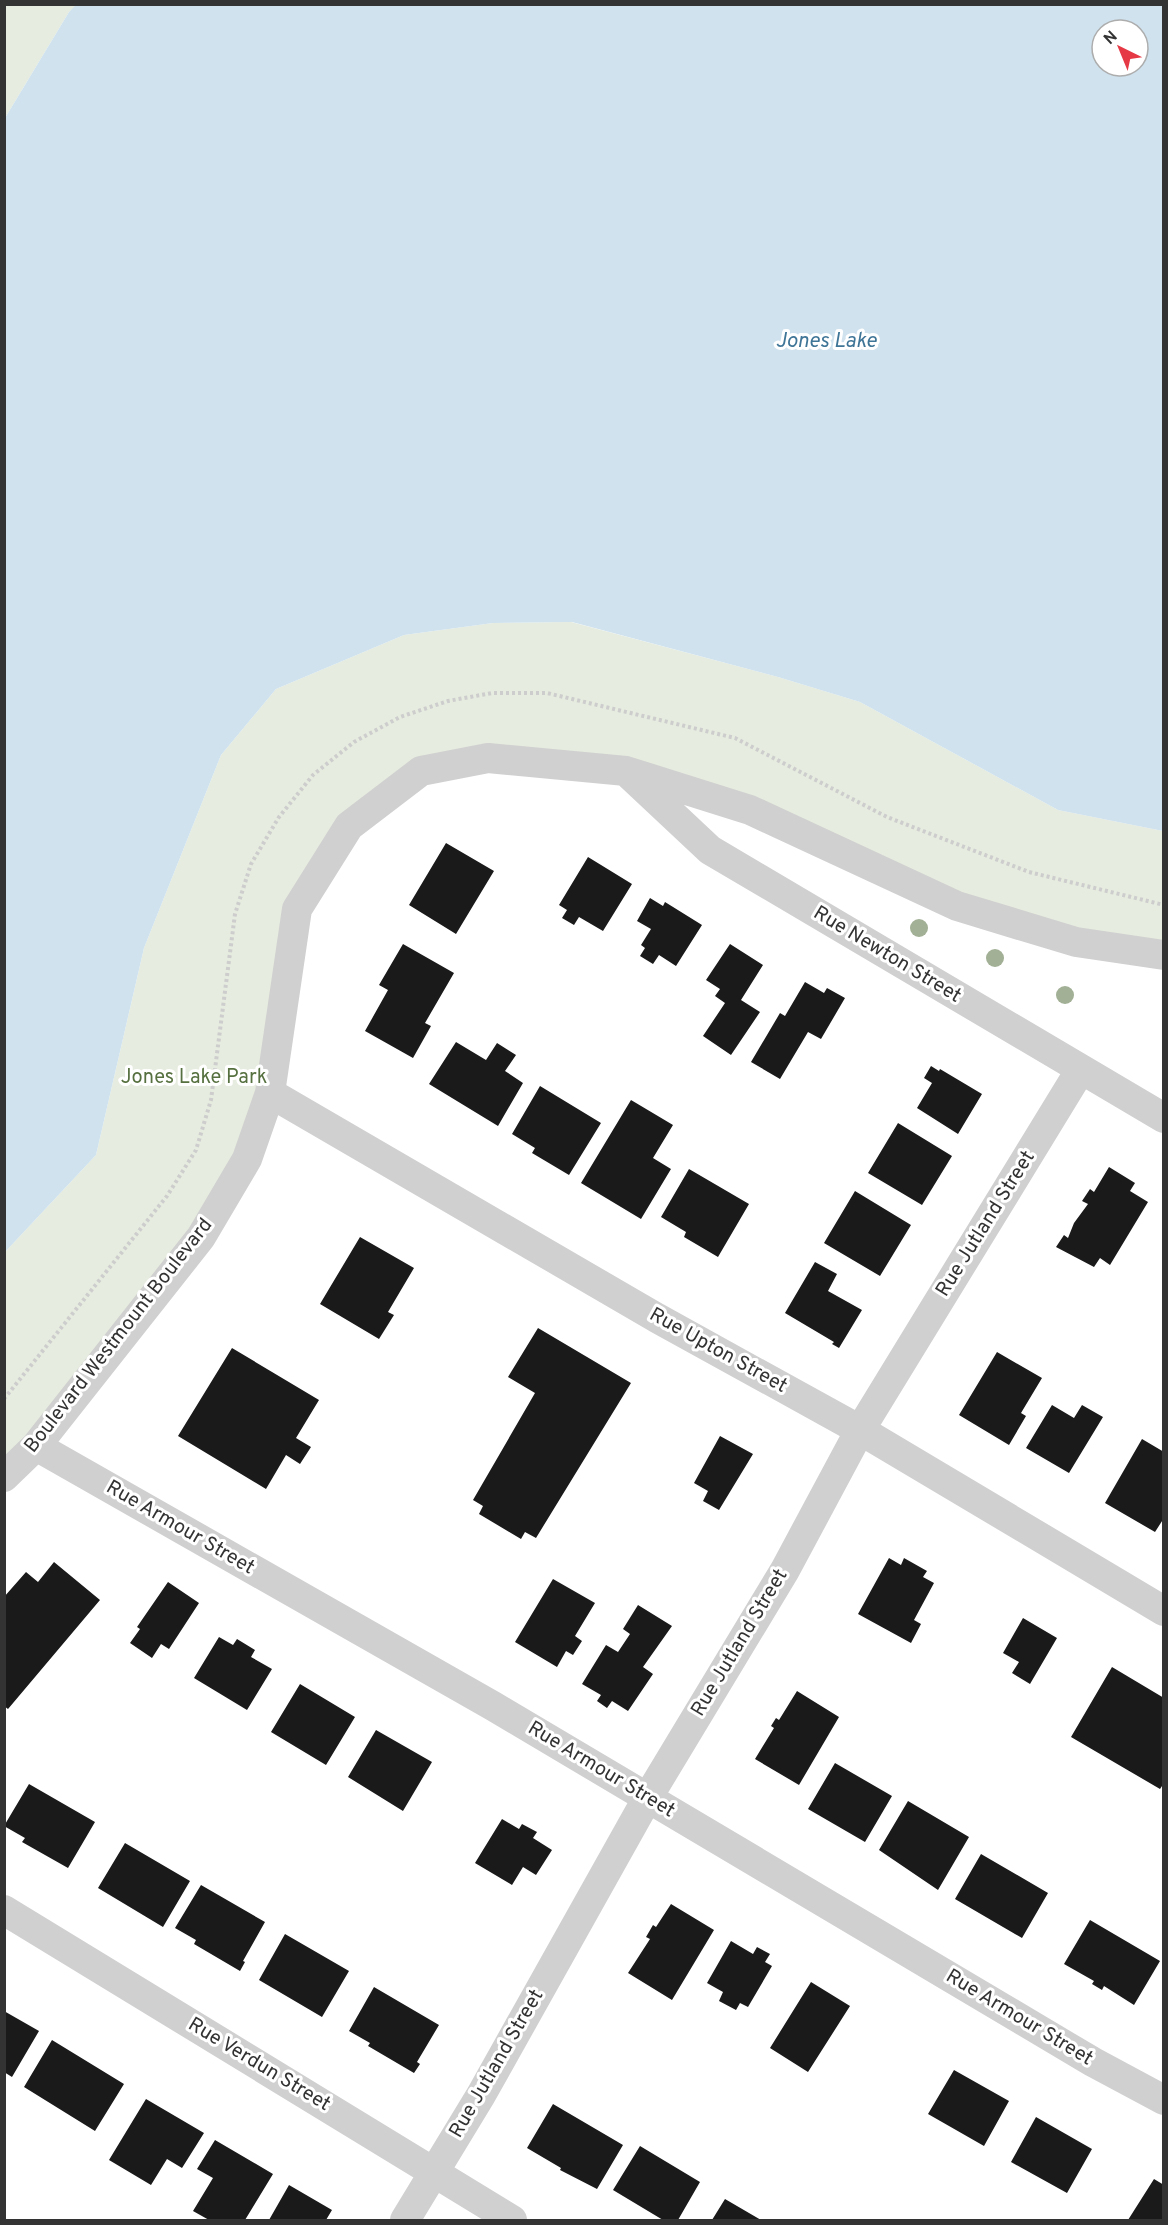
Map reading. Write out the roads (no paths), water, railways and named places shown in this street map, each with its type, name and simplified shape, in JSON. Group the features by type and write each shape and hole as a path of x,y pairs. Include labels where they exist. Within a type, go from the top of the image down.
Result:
{"street":[{"name":"Boulevard Westmount Boulevard","path":"4,1477 36,1446 201,1237 247,1159 270,1094 297,909 349,826 421,771 488,758 626,771 750,810 957,906 1076,942 1164,955"},
{"name":"Rue Newton Street","path":"626,771 710,850 1164,1118"},
{"name":"Rue Jutland Street","path":"405,2220 481,2095 648,1797 785,1570 860,1430 1081,1070"},
{"name":"Rue Upton Street","path":"270,1094 657,1318 860,1430 1164,1611"},
{"name":"Rue Armour Street","path":"36,1446 493,1706 1093,2062 1164,2100"},
{"name":"Rue Verdun Street","path":"4,1910 405,2153 432,2174 512,2220"}],"water":[{"name":"Jones Lake","path":"77,4 1163,5 1163,831 1058,810 860,702 778,677 572,622 493,623 404,635 276,689 221,755 144,948 96,1155 5,1252 5,118 69,12"}],"park label":[{"name":"Jones Lake Park","path":"194,1078"}]}
